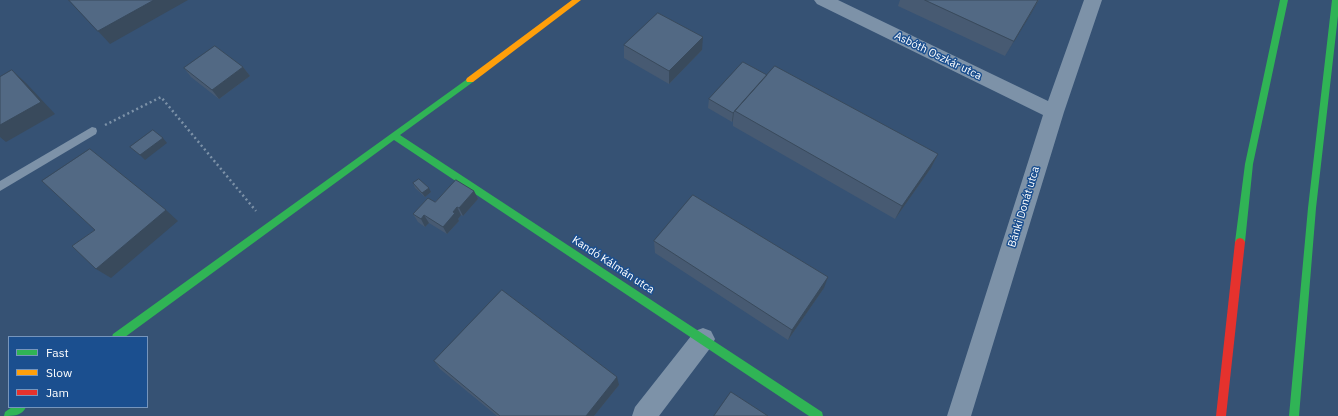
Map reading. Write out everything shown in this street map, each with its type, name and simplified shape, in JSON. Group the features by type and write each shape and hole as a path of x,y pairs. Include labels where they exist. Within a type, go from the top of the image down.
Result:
{"main road":[{"path":"119,336 394,136 577,0"},
{"path":"1221,416 1249,164 1284,0"},
{"path":"1294,416 1305,282 1328,61 1336,0"},
{"name":"Kandó Kálmán utca","path":"394,136 818,416"},
{"path":"9,416 20,408"}],"street":[{"name":"Asbóth Oszkár utca","path":"823,0 1054,112"},
{"name":"Bánki Donát utca","path":"959,416 1054,112 1093,0"},
{"path":"644,416 703,339"}],"lane":[{"path":"0,186 92,131"}],"path":[{"path":"92,131 161,97 251,206 272,225"}],"building":[{"path":"69,0 154,0 98,31"},
{"path":"925,0 1038,0 1014,41"},
{"path":"658,13 703,37 669,71 624,45"},
{"path":"215,46 243,67 212,90 184,68"},
{"path":"743,62 767,75 733,113 709,99"},
{"path":"775,66 938,154 902,206 735,111"},
{"path":"12,70 41,102 0,125 0,77"},
{"path":"153,130 163,138 140,155 130,147"},
{"path":"90,149 166,210 96,269 72,246 95,230 42,181"},
{"path":"419,179 429,188 422,193 413,183"},
{"path":"456,180 474,191 459,208 457,207 453,212 455,213 443,227 424,215 421,219 413,214 428,198 435,202"},
{"path":"693,195 828,277 792,330 654,241"},
{"path":"502,290 617,377 586,416 500,416 434,361"},
{"path":"731,392 768,416 714,416"}],"traffic: fast":[{"path":"1240,242 1249,164 1284,0"},
{"path":"1294,416 1312,208 1336,0"},
{"path":"118,336 470,80"},
{"path":"395,136 818,416"},
{"path":"9,416 20,408"}],"traffic: slow":[{"path":"470,80 577,0"}],"traffic: jam":[{"path":"1221,416 1240,242"}]}
